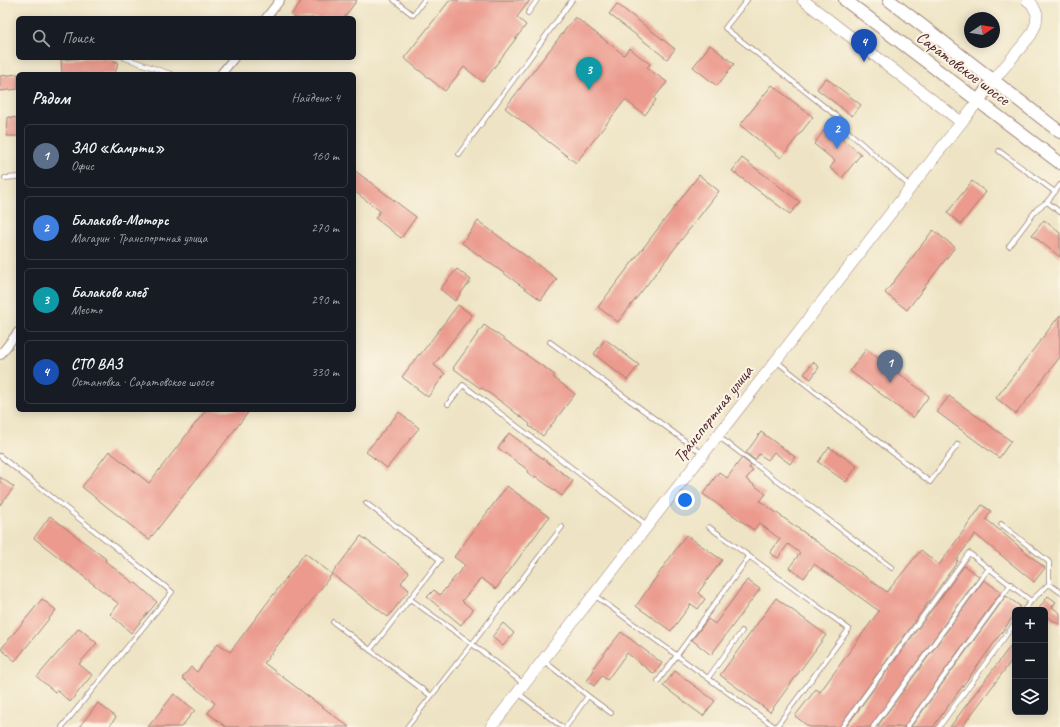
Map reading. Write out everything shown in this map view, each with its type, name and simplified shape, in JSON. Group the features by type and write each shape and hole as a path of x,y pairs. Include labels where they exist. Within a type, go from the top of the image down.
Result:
{"main road":[{"path":"803,0 961,122"},
{"name":"Саратовское шоссе","path":"845,0 1060,163"},
{"name":"Саратовское шоссе","path":"889,0 1060,132"},
{"path":"978,101 1031,35 1036,24 1037,14 1032,1"},
{"name":"Транспортная улица","path":"491,727 978,101"}],"street":[{"path":"268,16 280,0"},
{"path":"224,72 232,60"},
{"path":"0,355 16,335"}],"lane":[{"path":"394,0 413,15 424,0"},
{"path":"528,13 537,0"},
{"path":"459,154 572,0"},
{"path":"747,0 725,28 839,118 844,128 911,187"},
{"path":"131,60 165,72"},
{"path":"999,151 1055,192"},
{"path":"5,178 16,177"},
{"path":"1009,246 1037,209 1048,202 1060,186"},
{"path":"1048,202 1060,212"},
{"path":"550,342 703,454"},
{"path":"776,361 930,482 958,444"},
{"path":"448,404 463,385 648,525"},
{"path":"718,436 892,568"},
{"path":"0,456 172,592 62,727"},
{"path":"366,503 440,560 370,650"},
{"path":"1001,524 1049,562 1049,584 1026,607"},
{"path":"406,727 562,527"},
{"path":"594,595 776,727 849,629 709,527"},
{"path":"842,727 969,553 1031,601"},
{"path":"658,681 749,557"},
{"path":"873,727 989,568"},
{"path":"907,727 1011,584"},
{"path":"1049,584 1060,592"},
{"path":"410,599 472,644 562,727"},
{"path":"333,622 431,696"},
{"path":"939,727 1012,627"},
{"path":"708,678 742,631"},
{"path":"543,660 611,713"},
{"path":"566,727 588,696"}],"building":[{"path":"302,0 357,0 345,16 291,15"},
{"path":"450,0 530,0 517,17 526,25 483,82 464,67 445,91 404,58"},
{"path":"617,4 675,49 667,59 609,14"},
{"path":"575,17 624,55 629,48 650,64 647,68 667,82 654,98 656,100 645,115 625,100 576,163 505,108"},
{"path":"710,45 734,64 717,86 693,67"},
{"path":"61,60 110,60 118,62 116,72 62,72"},
{"path":"16,74 16,89 0,91 0,76"},
{"path":"826,78 861,105 852,116 817,89"},
{"path":"772,85 813,117 781,158 740,125"},
{"path":"8,117 16,118 16,136 7,136"},
{"path":"827,127 861,154 842,178 830,168 835,161 814,144"},
{"path":"742,158 800,202 790,214 732,171"},
{"path":"356,172 416,217 401,238 375,218 380,211 356,193"},
{"path":"699,175 719,191 618,322 598,307"},
{"path":"972,181 986,192 961,224 947,213"},
{"path":"1044,220 1060,233 1060,257 1032,235"},
{"path":"478,221 557,279 541,300 462,243"},
{"path":"933,230 955,247 907,310 885,293"},
{"path":"457,269 471,280 455,301 440,289"},
{"path":"458,305 472,315 434,365 445,374 428,397 402,377"},
{"path":"1060,315 1060,357 1016,414 996,398"},
{"path":"484,325 555,375 553,377 575,394 543,436 503,403 453,368"},
{"path":"605,339 639,365 627,380 594,354"},
{"path":"866,349 929,396 913,418 850,371"},
{"path":"813,362 819,367 811,379 804,374"},
{"path":"949,396 1011,441 999,458 937,412"},
{"path":"204,412 248,412 149,540 82,487 109,451 149,483"},
{"path":"399,412 419,428 387,468 366,452"},
{"path":"761,432 795,457 790,464 774,452 768,460 759,454 755,460 746,453"},
{"path":"509,433 573,481 562,496 535,476 534,478 527,472 528,470 498,448"},
{"path":"829,447 857,466 846,482 818,462"},
{"path":"742,458 751,465 749,468 753,470 746,479 766,494 760,501 887,592 921,550 939,565 982,505 991,511 986,519 1045,568 1034,582 975,534 956,560 958,561 839,727 809,727 795,716 816,689 820,692 879,611 814,564 804,578 789,568 800,553 788,544 778,558 770,553 780,539 759,523 754,530 703,494 719,472 727,478"},
{"path":"0,477 14,487 0,505"},
{"path":"507,486 549,517 496,589 481,578 462,601 473,610 461,625 427,597 434,590 440,595 465,565 454,557"},
{"path":"50,516 106,559 105,561 135,584 136,583 157,602 131,633 110,614 119,604 34,538"},
{"path":"686,535 722,560 698,593 705,599 698,609 691,604 671,631 636,606"},
{"path":"361,536 409,572 401,583 409,590 388,617 332,574"},
{"path":"305,553 332,574 264,663 349,727 226,727 208,713 215,703 182,678 191,667 197,672 218,643 230,652"},
{"path":"964,566 979,576 870,727 846,727"},
{"path":"747,580 760,589 711,655 692,640 708,619 715,624"},
{"path":"984,580 1001,592 904,727 877,727"},
{"path":"1006,596 1020,606 1012,607 1012,618 933,727 911,727"},
{"path":"1048,596 1056,602 1052,607 1060,613 1060,625 1048,617 1048,607 1040,607"},
{"path":"776,598 826,635 770,712 720,675"},
{"path":"42,599 56,610 15,661 1,649"},
{"path":"503,623 514,633 503,646 492,637"},
{"path":"79,628 97,643 79,664 92,675 70,702 57,690 55,692 37,677"},
{"path":"621,632 662,663 654,674 627,653 607,680 602,676 594,686 587,681 594,670 592,669"},
{"path":"1012,644 1012,660 962,727 950,727"},
{"path":"675,671 715,701 703,716 663,686"},
{"path":"174,694 195,710 181,727 148,727"},
{"path":"98,703 116,717 109,727 79,727"}],"place":[{"name":"СТО ВАЗ","path":"864,62"},
{"name":"Балаково хлеб","path":"589,90"},
{"name":"Балаково-Моторс","path":"837,149"},
{"name":"ЗАО «Камрти»","path":"890,383"}]}
